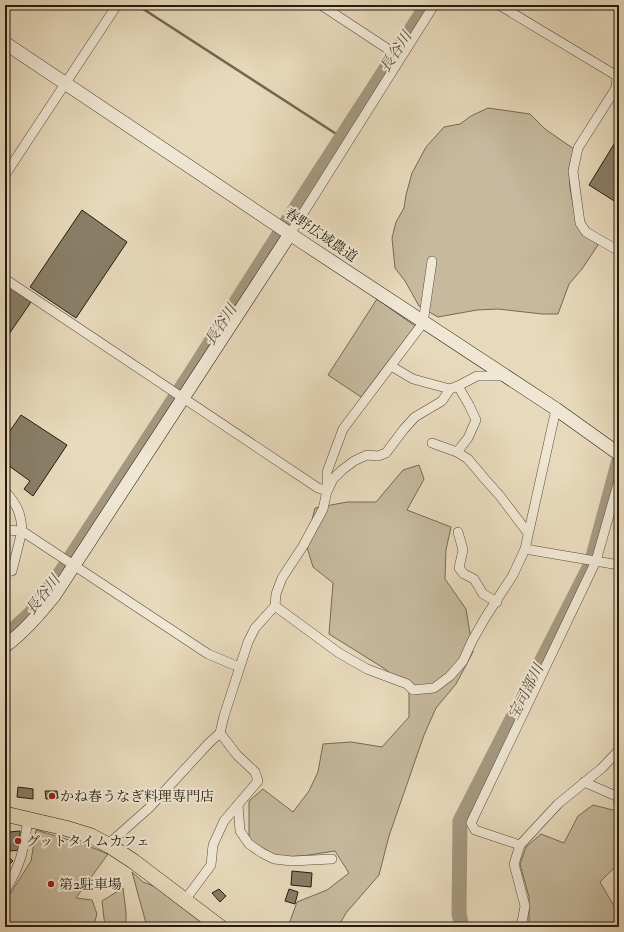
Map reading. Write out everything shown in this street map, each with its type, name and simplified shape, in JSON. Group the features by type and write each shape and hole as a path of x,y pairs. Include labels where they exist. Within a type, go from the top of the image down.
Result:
{"main road":[{"path":"5,814 65,828 91,836 133,861 220,927"}],"street":[{"path":"5,175 117,5"},
{"path":"321,5 400,57"},
{"path":"5,646 15,639 32,622 54,596 70,562 179,395 290,234 434,5"},
{"path":"499,5 617,76 616,88 578,148 573,171 580,223 586,232 619,251"},
{"name":"春野広域農道","path":"5,43 423,323 556,409 616,452"},
{"path":"110,846 114,839 149,808 220,733 239,667 255,628 275,606 276,594 282,578 303,546 323,509 327,491 327,472 343,430 423,323 432,261"},
{"path":"5,279 318,488 327,491"},
{"path":"391,366 413,379 454,388 469,405 476,420 468,438 457,452"},
{"path":"327,491 333,479 354,461 367,456 378,456 386,453 415,417 442,401 454,388 476,376 506,376"},
{"path":"275,606 339,653 366,669 407,684 414,690 434,688 450,676 463,661 485,618 497,602 513,575 525,548 556,409"},
{"path":"432,442 457,452 468,459 500,496 528,533"},
{"path":"520,845 475,830 471,823 596,561 619,480"},
{"path":"5,491 17,505 21,517 22,531 12,571 5,572"},
{"path":"5,530 22,531 208,654 239,667"},
{"path":"458,532 463,550 459,568 464,574 474,579 483,594 497,602"},
{"path":"525,548 619,565"},
{"path":"185,900 211,865 213,845 224,821 258,781 255,772 237,755 220,733"},
{"path":"520,927 525,906 514,864 520,845 558,804 602,768 619,750"},
{"path":"584,782 616,796 619,800"},
{"path":"238,805 240,831 249,844 262,853 274,859 292,861 332,859"},
{"path":"5,891 16,871 22,855 28,819"}],"shaded area":[{"path":"488,108 530,114 545,129 574,149 569,168 570,188 574,209 586,235 598,245 582,269 569,284 558,314 542,314 498,309 477,310 438,317 419,306 405,281 395,268 392,238 396,222 404,208 412,173 426,147 444,127 460,124 471,116"},
{"path":"377,299 415,326 361,397 328,375"},
{"path":"419,465 424,479 407,510 451,527 446,550 445,579 466,609 473,652 456,684 436,708 424,735 389,836 379,875 346,913 338,927 290,927 289,924 297,902 327,890 349,873 335,851 302,856 277,857 249,839 249,801 263,789 293,812 309,791 318,772 323,744 351,742 382,747 409,717 409,689 385,669 329,634 333,583 313,567 306,544 315,508 347,502 376,502 403,470"},
{"path":"593,805 617,811 619,814 619,863 600,882 614,906 619,904 619,927 529,927 529,897 520,864 526,847 541,834 564,843 578,816"},
{"path":"36,830 86,845 108,854 76,898 92,900 97,914 93,927 5,927 5,902 31,861"},
{"path":"132,872 143,882 161,889 208,927 147,927"},
{"path":"123,888 126,927 105,927 102,901"}],"building":[{"path":"619,136 619,204 589,185"},
{"path":"82,210 127,242 76,318 30,287"},
{"path":"5,284 31,302 5,340"},
{"path":"21,415 67,445 33,496 24,489 30,481 5,463 5,438"},
{"path":"18,787 33,789 33,799 17,797"},
{"path":"45,791 57,791 58,798 46,799"},
{"path":"20,831 20,850 10,851 9,832"},
{"path":"7,856 13,861 8,866 5,864 5,858"},
{"path":"292,871 312,873 311,887 291,885"},
{"path":"219,889 226,896 220,902 212,893"},
{"path":"289,889 298,892 295,904 285,901"}],"waterway":[{"path":"137,5 341,137"},
{"name":"長谷川","path":"5,637 31,613 61,572 191,373 427,5"},
{"name":"宝司部川","path":"462,927 459,914 460,821 591,564 619,460"}],"place":[{"name":"かね春うなぎ料理専門店","path":"52,796"},
{"name":"グットタイムカフェ","path":"18,841"},
{"name":"第2駐車場","path":"51,884"}]}
